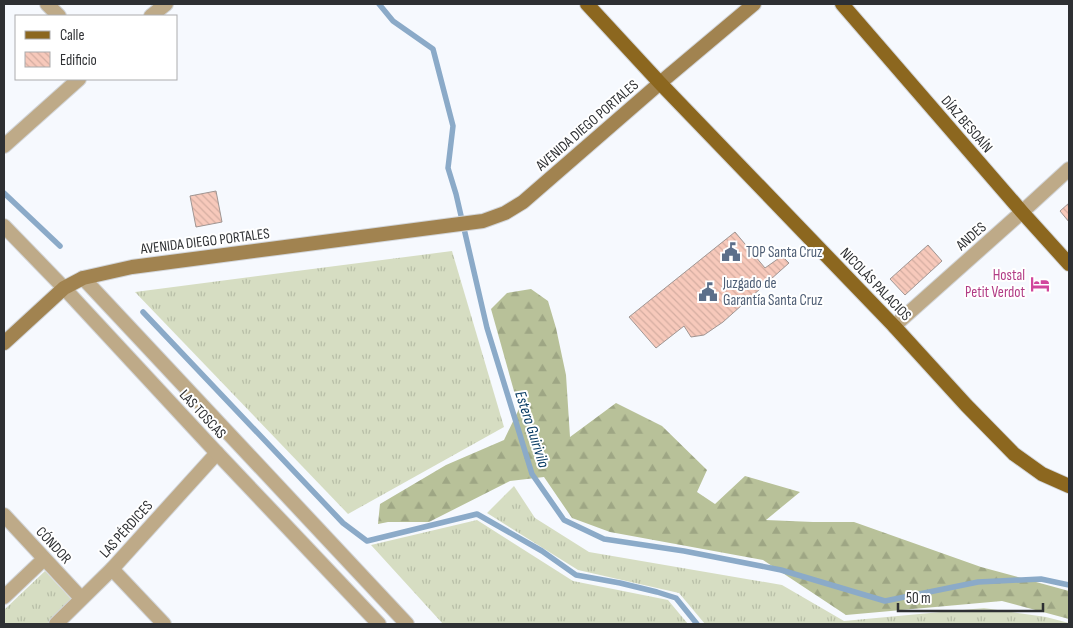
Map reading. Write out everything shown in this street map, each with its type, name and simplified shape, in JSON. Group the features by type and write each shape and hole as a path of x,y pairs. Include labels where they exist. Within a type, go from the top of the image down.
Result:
{"main road":[{"name":"NICOLÁS PALACIOS","path":"587,4 1014,454 1042,474 1069,486"},
{"name":"AVENIDA DIEGO PORTALES","path":"4,343 64,288 83,278 132,267 483,221 504,213 523,202 754,4"},
{"name":"DÍAZ BESOAÍN","path":"842,4 1069,264"}],"street":[{"path":"47,4 58,15"},
{"path":"152,15 166,4"},
{"path":"4,146 78,80"},
{"name":"ANDES","path":"894,326 1069,169"},
{"name":"LAS TOSCAS","path":"4,226 379,624"},
{"name":"LAS TOSCAS","path":"83,278 407,624"},
{"name":"LAS PÉRDICES","path":"56,624 112,569 217,453"},
{"name":"CÓNDOR","path":"4,515 81,598"},
{"path":"4,597 44,559"},
{"path":"112,569 164,624"}],"green space":[{"path":"452,251 504,427 348,514 135,292"},
{"path":"531,289 548,301 556,328 566,375 570,437 616,403 662,426 707,470 697,492 715,504 745,476 800,492 766,520 854,522 981,567 1069,591 1069,619 1002,601 846,615 763,560 610,532 572,518 544,477 510,481 429,522 388,522 378,524 380,504 446,465 504,440 519,409 491,309 507,293"},
{"path":"514,486 535,518 589,552 782,585 844,621 984,608 1046,617 1069,624 705,624 679,593 578,570 487,513"},
{"path":"477,520 573,581 668,600 688,624 443,624 371,545"},
{"path":"45,571 73,601 48,624 4,624 4,610"}],"building":[{"path":"216,191 222,222 196,227 190,196"},
{"path":"1069,203 1069,222 1060,211"},
{"name":"Juzgado de Garantía Santa Cruz","path":"735,232 765,268 782,256 789,263 723,322 704,335 691,337 684,326 656,348 629,317"},
{"path":"928,245 942,261 905,295 890,279"}],"waterway":[{"name":"Estero Guirivilo","path":"379,4 393,21 433,49 453,126 448,168 456,194 487,328 532,474 564,520 604,539 684,551 781,570 885,601 978,582 1041,579 1069,585"},
{"path":"4,193 60,246"},
{"path":"143,312 343,523 367,541 477,514 542,551 576,575 620,583 676,598 697,624"}],"place":[{"name":"TOP Santa Cruz","path":"731,252"},
{"name":"Hostal Petit Verdot","path":"1040,284"},
{"name":"Juzgado de Garantía Santa Cruz","path":"708,292"}]}
